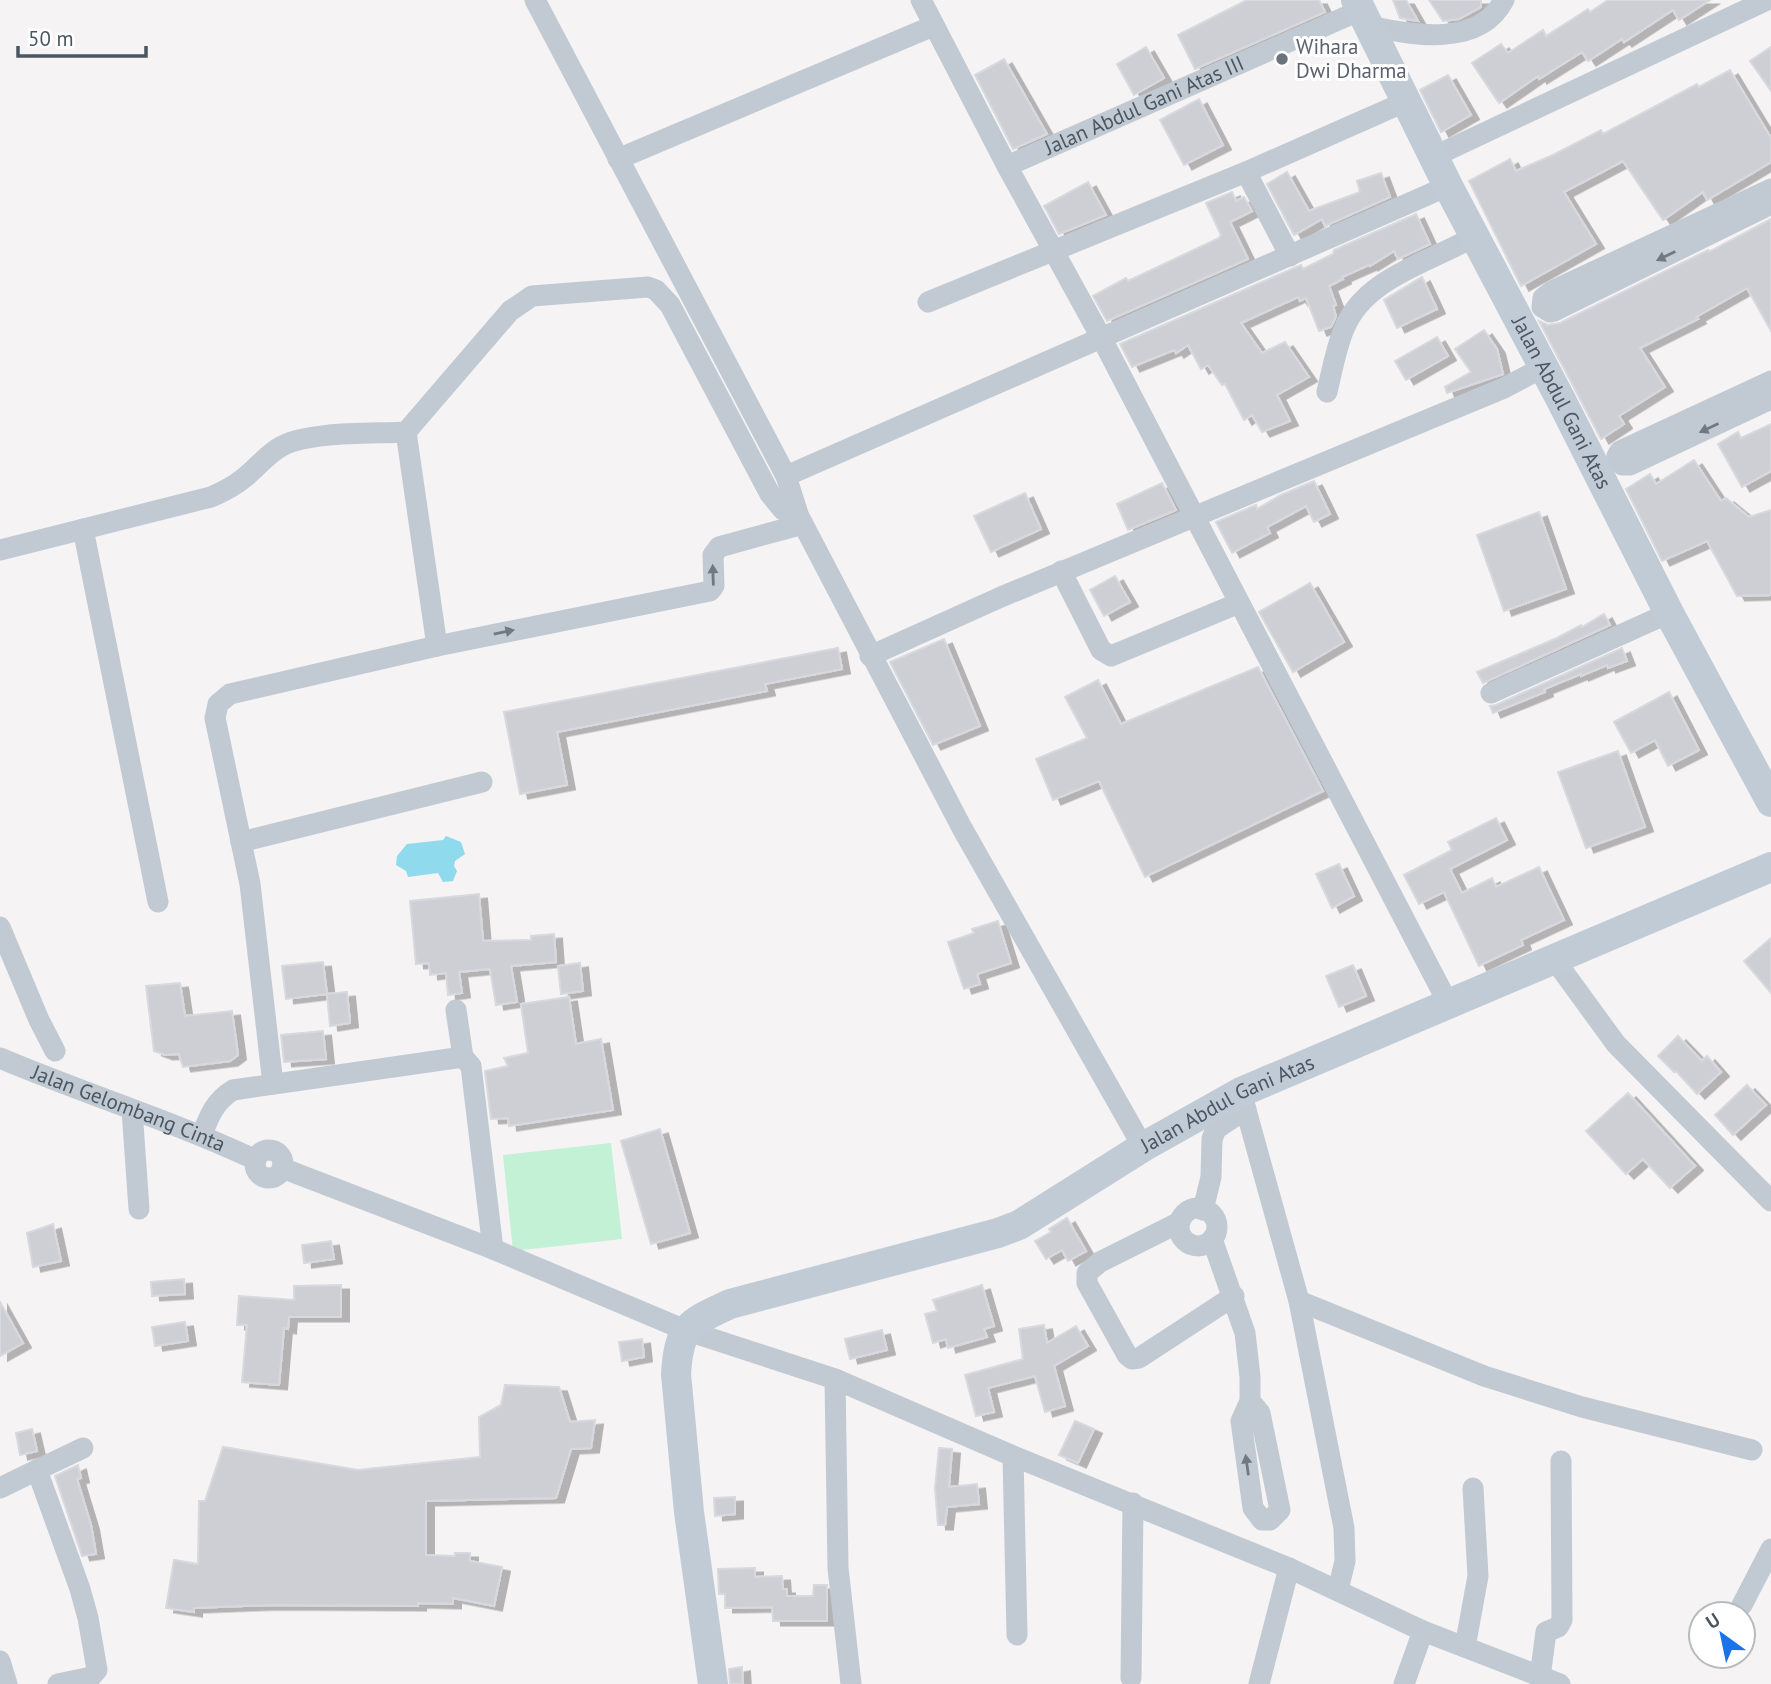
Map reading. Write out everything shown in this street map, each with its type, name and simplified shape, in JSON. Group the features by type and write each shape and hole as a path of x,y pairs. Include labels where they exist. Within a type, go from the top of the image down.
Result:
{"street":[{"path":"534,0 786,477 801,520 870,656 962,828 1143,1147"},
{"path":"921,0 1007,166 1102,338 1448,1003"},
{"path":"1362,12 1416,35 1453,32 1480,26 1494,14 1504,0"},
{"path":"786,477 1290,256 1441,170 1686,46 1767,0"},
{"name":"Jalan Abdul Gani Atas","path":"1362,12 1669,613 1771,802"},
{"name":"Jalan Abdul Gani Atas III","path":"1007,166 1362,12"},
{"path":"1686,46 1771,13"},
{"path":"618,159 933,26"},
{"path":"928,302 1246,172 1407,102"},
{"path":"1246,172 1290,256"},
{"path":"1770,195 1554,312 1542,307 1543,298 1552,291 1770,195"},
{"path":"1327,392 1344,329 1367,295 1408,270 1475,236"},
{"path":"0,550 211,497 245,478 282,446 316,437 406,432 510,311 524,301 539,296 648,287 656,290 670,305 770,494 783,510 801,520"},
{"path":"870,656 1061,571 1504,388 1544,368"},
{"path":"1771,381 1620,451 1617,456 1619,462 1622,465 1630,465 1771,399"},
{"path":"406,432 437,646"},
{"path":"274,1084 256,924 215,718 220,700 230,694 437,646 710,591 714,586 713,555 719,547 801,520"},
{"path":"83,529 158,902"},
{"path":"1061,571 1101,650 1111,656 1239,603"},
{"path":"1491,693 1669,613"},
{"path":"241,842 482,782"},
{"name":"Jalan Abdul Gani Atas","path":"685,1330 696,1320 730,1304 998,1233 1019,1225 1143,1147 1448,1003 1771,867"},
{"path":"0,927 38,1020 55,1051"},
{"path":"1554,959 1616,1044 1771,1201"},
{"path":"456,1010 463,1058 471,1066 493,1249 685,1330 835,1379 1013,1456 1289,1568 1423,1631 1538,1679 1546,1632 1558,1627 1562,1620 1561,1461"},
{"name":"Jalan Gelombang Cinta","path":"0,1058 66,1086 202,1135 256,1160 265,1151 274,1151 281,1156 282,1168 493,1249"},
{"path":"202,1135 215,1106 223,1096 233,1090 463,1058"},
{"path":"1203,1210 1211,1177 1212,1139 1216,1129 1244,1100"},
{"path":"1244,1100 1299,1301 1344,1528 1345,1561 1338,1590"},
{"path":"132,1110 139,1209"},
{"path":"1234,1296 1139,1358 1132,1359 1127,1355 1087,1283 1087,1273 1100,1262 1180,1222 1189,1211 1203,1210 1210,1213 1217,1226 1212,1240 1234,1296 1245,1333 1250,1401"},
{"path":"1180,1222 1181,1236 1186,1242 1199,1246 1212,1240"},
{"path":"1299,1301 1508,1384 1582,1408 1752,1450"},
{"path":"685,1330 676,1374 689,1512 713,1684"},
{"path":"835,1379 838,1568 851,1684"},
{"path":"0,1488 83,1448"},
{"path":"1013,1456 1017,1634"},
{"path":"37,1470 80,1589 97,1670 91,1677 58,1684"},
{"path":"1465,1647 1478,1587 1473,1488"},
{"path":"1131,1678 1133,1503"},
{"path":"1745,1600 1771,1549"},
{"path":"1259,1684 1289,1568"},
{"path":"1404,1684 1423,1631"},
{"path":"0,1661 8,1684"}],"green space":[{"path":"611,1143 622,1239 513,1251 503,1155"}],"water":[{"path":"446,836 461,842 465,854 455,861 457,871 453,881 443,882 438,873 408,877 406,871 396,865 397,856 407,844 443,840"}],"building":[{"path":"1247,0 1319,0 1325,12 1195,69 1178,35"},
{"path":"1393,0 1406,0 1418,21 1400,18"},
{"path":"1429,0 1481,0 1481,7 1459,19 1443,21"},
{"path":"1608,0 1710,0 1679,20 1673,10 1624,42 1622,39 1588,61 1582,52 1539,79 1538,76 1499,103 1472,63 1501,44 1508,53 1543,30 1546,36 1588,9 1590,12"},
{"path":"1146,47 1164,78 1134,95 1117,64"},
{"path":"1771,47 1771,91 1750,61"},
{"path":"1004,59 1047,134 1013,149 975,75"},
{"path":"1730,70 1771,138 1771,162 1707,200 1703,192 1663,220 1623,161 1564,192 1596,244 1521,286 1469,181 1510,159 1516,171 1601,130 1603,134 1697,84 1699,87"},
{"path":"1448,75 1471,115 1441,132 1420,90"},
{"path":"1199,99 1223,145 1184,165 1160,120"},
{"path":"1287,172 1309,211 1360,192 1357,181 1381,173 1390,197 1325,226 1322,219 1294,235 1267,184"},
{"path":"1088,182 1106,215 1059,234 1044,206"},
{"path":"1232,192 1236,201 1244,197 1252,211 1230,222 1248,259 1107,321 1093,296 1126,278 1128,281 1219,238 1221,235 1206,203"},
{"path":"1416,214 1430,244 1398,259 1394,251 1329,286 1336,305 1333,306 1336,316 1331,327 1319,331 1306,298 1300,301 1298,297 1241,323 1262,353 1285,342 1309,377 1277,395 1290,421 1262,432 1252,415 1244,420 1225,384 1222,385 1208,365 1201,369 1188,345 1176,353 1174,350 1132,367 1120,344 1301,265 1303,269 1333,254 1334,250"},
{"path":"1771,219 1771,331 1747,288 1696,317 1698,319 1640,348 1665,387 1619,416 1624,424 1601,439 1539,321 1548,325 1560,323 1708,250 1709,252"},
{"path":"1422,277 1437,309 1397,328 1384,300"},
{"path":"1484,330 1497,349 1503,374 1447,393 1445,387 1471,372 1455,349"},
{"path":"1437,337 1448,356 1406,380 1395,361"},
{"path":"1771,424 1771,471 1742,487 1718,444 1738,432 1741,438"},
{"path":"1694,460 1721,501 1726,498 1749,517 1771,510 1771,595 1737,596 1707,541 1662,561 1626,489 1650,474 1656,484"},
{"path":"1314,481 1330,514 1314,522 1306,506 1267,527 1270,533 1232,553 1216,522 1256,505 1257,509"},
{"path":"1162,483 1176,510 1128,530 1117,504"},
{"path":"1025,493 1041,529 991,552 974,516"},
{"path":"1539,512 1566,589 1504,611 1477,535"},
{"path":"1115,576 1130,602 1104,616 1090,590"},
{"path":"1310,583 1344,642 1293,672 1259,612"},
{"path":"1604,614 1610,625 1483,683 1477,672 1581,625 1582,627"},
{"path":"944,639 980,726 933,745 890,662"},
{"path":"838,648 842,669 765,684 767,691 557,732 567,785 520,794 504,712"},
{"path":"1622,648 1627,661 1581,674 1493,713 1490,706"},
{"path":"1258,667 1323,791 1145,877 1099,781 1053,800 1036,759 1087,738 1065,697 1098,680 1121,724"},
{"path":"1669,692 1699,750 1668,766 1655,740 1631,753 1614,722"},
{"path":"1618,751 1645,827 1586,848 1558,772"},
{"path":"1496,818 1507,840 1450,869 1462,893 1492,878 1496,887 1539,867 1564,920 1521,940 1523,945 1479,966 1444,892 1419,904 1404,875 1452,850 1448,842"},
{"path":"1339,864 1354,896 1332,908 1316,874"},
{"path":"479,894 483,941 531,940 531,936 554,934 556,962 511,966 517,1002 496,1005 490,969 459,972 462,993 448,995 446,973 430,975 429,963 416,964 410,901"},
{"path":"998,921 1011,963 977,974 980,984 964,989 948,942 974,933 972,929"},
{"path":"1771,938 1771,993 1744,961"},
{"path":"323,962 327,994 286,999 282,966"},
{"path":"580,963 583,991 561,994 558,966"},
{"path":"1353,965 1366,996 1339,1007 1326,976"},
{"path":"180,983 185,1016 232,1011 238,1055 230,1061 183,1067 179,1054 165,1055 154,1051 146,986"},
{"path":"347,992 350,1023 330,1026 327,994"},
{"path":"569,997 576,1044 601,1039 613,1110 509,1126 508,1118 491,1119 485,1071 508,1066 504,1058 528,1053 521,1004"},
{"path":"323,1031 326,1059 284,1062 281,1035"},
{"path":"1678,1036 1702,1061 1707,1056 1721,1072 1697,1094 1658,1056"},
{"path":"1747,1085 1766,1105 1733,1135 1715,1115"},
{"path":"1628,1093 1695,1166 1670,1188 1643,1159 1626,1174 1586,1131"},
{"path":"660,1129 690,1233 651,1244 621,1141"},
{"path":"1067,1218 1086,1251 1068,1261 1062,1250 1046,1259 1035,1241"},
{"path":"53,1224 61,1261 33,1267 27,1233"},
{"path":"331,1241 334,1259 304,1263 302,1245"},
{"path":"184,1279 185,1294 152,1296 151,1282"},
{"path":"341,1285 341,1317 289,1317 288,1329 284,1328 279,1385 242,1382 247,1325 237,1325 239,1296 294,1300 294,1286"},
{"path":"982,1285 994,1326 984,1329 987,1337 948,1348 946,1339 933,1343 925,1314 937,1311 933,1300"},
{"path":"0,1302 23,1343 0,1356"},
{"path":"185,1322 188,1341 155,1346 152,1327"},
{"path":"1044,1325 1047,1343 1076,1326 1088,1346 1054,1366 1065,1406 1045,1412 1035,1376 988,1388 994,1412 976,1416 965,1375 1023,1359 1019,1329"},
{"path":"882,1330 887,1350 850,1359 845,1339"},
{"path":"642,1339 644,1357 622,1361 619,1342"},
{"path":"505,1385 559,1387 570,1422 595,1420 591,1448 571,1449 556,1498 426,1501 426,1555 455,1556 455,1553 470,1553 470,1561 502,1567 494,1606 453,1598 453,1604 418,1603 418,1606 271,1605 194,1608 194,1612 166,1608 174,1560 198,1564 199,1501 205,1501 223,1447 358,1470 480,1457 479,1417 501,1405"},
{"path":"1075,1421 1094,1429 1078,1463 1059,1455"},
{"path":"32,1429 37,1451 20,1455 16,1433"},
{"path":"939,1448 952,1449 949,1487 977,1484 979,1504 947,1507 945,1525 938,1525 935,1488"},
{"path":"78,1465 81,1478 77,1479 91,1525 96,1554 82,1556 55,1476"},
{"path":"735,1497 735,1514 715,1516 714,1498"},
{"path":"755,1568 755,1577 782,1576 783,1589 787,1589 787,1596 813,1596 814,1585 827,1585 827,1621 773,1621 772,1607 725,1608 725,1594 719,1594 718,1569"},
{"path":"742,1667 743,1684 730,1684 729,1669"}],"place":[{"name":"Wihara Dwi Dharma","path":"1282,59"}]}
